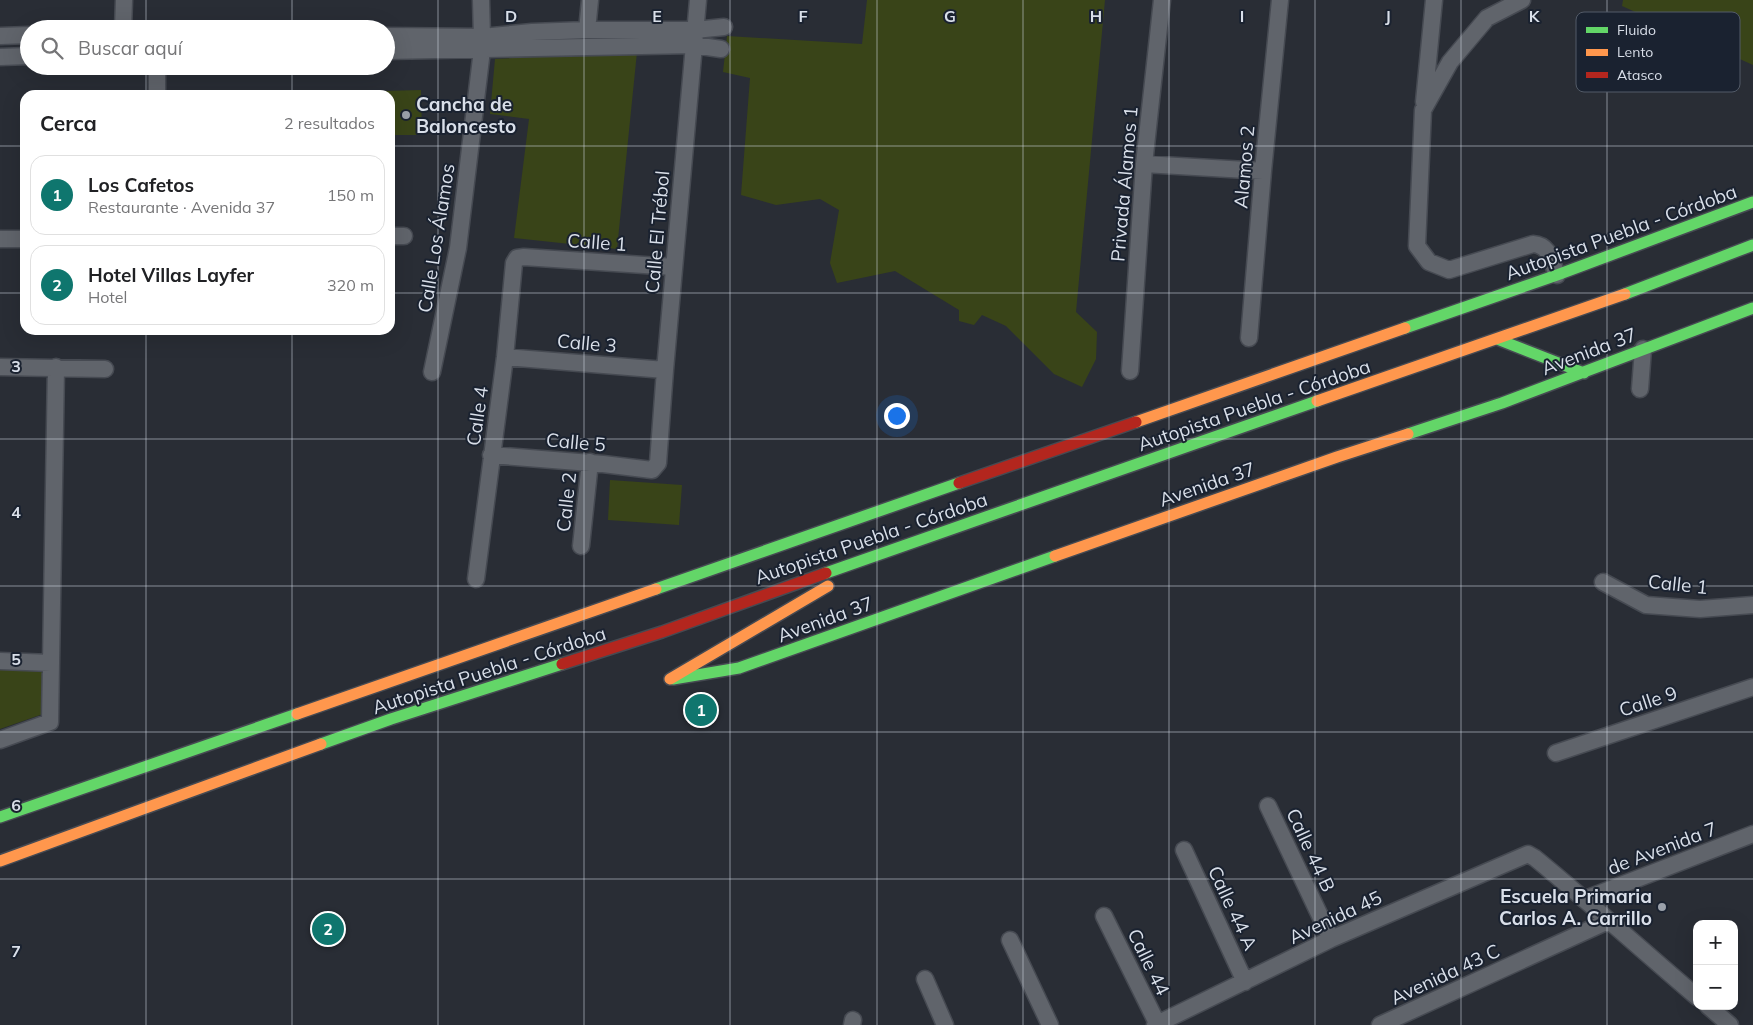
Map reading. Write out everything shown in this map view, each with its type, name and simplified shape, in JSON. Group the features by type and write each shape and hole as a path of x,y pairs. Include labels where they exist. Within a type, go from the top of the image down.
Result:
{"main road":[{"name":"Autopista Puebla - Córdoba","path":"0,817 1557,276 1753,202"},
{"name":"Autopista Puebla - Córdoba","path":"0,861 391,719 662,632 889,550 1620,296 1753,245"},
{"name":"Avenida 37","path":"889,550 670,679 739,668 1328,460 1502,403 1753,308"},
{"path":"1498,339 1584,373"}],"street":[{"path":"124,0 124,20"},
{"name":"Calle Los Álamos","path":"432,372 458,248 482,44 481,0"},
{"path":"587,30 590,0"},
{"name":"Calle El Trébol","path":"656,467 658,463 698,0"},
{"name":"Privada Álamos 1","path":"1130,371 1144,164 1162,0"},
{"name":"Alamos 2","path":"1249,338 1280,0"},
{"path":"1434,0 1423,110 1417,246 1428,262 1449,270 1533,244 1541,245 1547,249 1557,276"},
{"path":"1423,110 1450,62 1487,18 1522,0"},
{"path":"395,51 532,40 694,37 724,27"},
{"path":"532,40 587,30 694,37 721,49"},
{"path":"0,36 20,35"},
{"path":"395,37 482,44"},
{"path":"0,57 20,56"},
{"path":"157,75 157,90"},
{"path":"1144,164 1263,171"},
{"path":"0,239 20,239"},
{"name":"Calle 1","path":"517,258 674,267"},
{"name":"Calle 4","path":"476,579 505,356 514,263 517,258"},
{"path":"1640,389 1643,349"},
{"name":"Calle 3","path":"505,356 665,370"},
{"path":"0,367 105,369"},
{"path":"0,740 50,722 56,367"},
{"name":"Calle 5","path":"491,455 590,462 652,470 656,467"},
{"name":"Calle 2","path":"581,546 590,462"},
{"name":"Calle 1","path":"1603,582 1646,605 1700,609 1753,605"},
{"path":"0,661 51,664"},
{"name":"Calle 9","path":"1556,753 1753,687"},
{"name":"Calle 44 B","path":"1268,806 1331,939"},
{"name":"de Avenida 7","path":"1585,899 1753,834"},
{"name":"Calle 44 A","path":"1184,850 1245,982"},
{"name":"Avenida 45","path":"1157,1025 1331,939 1528,854 1585,899"},
{"path":"1585,899 1608,921 1693,993"},
{"name":"Calle 44","path":"1104,916 1157,1025"},
{"name":"Avenida 43 C","path":"1380,1025 1608,921"},
{"path":"1010,940 1050,1025"},
{"path":"925,979 944,1025"},
{"path":"1713,1010 1730,1025"}],"green space":[{"path":"867,0 1105,0 1076,312 1097,332 1096,359 1082,387 1054,374 1006,326 982,315 974,325 959,321 959,310 895,271 837,283 830,263 839,210 820,199 776,205 741,195 750,78 723,72 727,36 862,44"},
{"path":"1623,0 1753,0 1753,65 1740,59 1740,12 1635,12 1622,6"},
{"path":"637,52 617,249 514,238 529,119 490,114 495,59"},
{"name":"Cancha de Baloncesto","path":"421,90 422,135 395,135 395,91"},
{"path":"610,480 682,485 679,525 608,520"},
{"path":"0,670 42,671 43,714 0,729"}],"traffic: fast":[{"path":"1405,328 1557,275 1753,202"},
{"path":"1625,294 1753,245"},
{"path":"1408,434 1502,403 1753,308"},
{"path":"1497,339 1584,373"},
{"path":"826,573 1317,401"},
{"path":"656,589 959,483"},
{"path":"673,679 739,668 1055,556"},
{"path":"321,744 391,719 562,664"},
{"path":"0,817 297,714"}],"traffic: slow":[{"path":"1317,401 1625,294"},
{"path":"1136,422 1405,328"},
{"path":"1055,556 1408,434"},
{"path":"670,679 828,586"},
{"path":"297,714 656,589"},
{"path":"0,861 321,744"}],"traffic: jam":[{"path":"959,483 1136,422"},
{"path":"562,664 662,632 826,573"}],"place":[{"name":"Cancha de Baloncesto","path":"406,115"},
{"name":"Los Cafetos","path":"701,710"},
{"name":"Escuela Primaria Carlos A. Carrillo","path":"1662,907"},
{"name":"Hotel Villas Layfer","path":"328,929"}]}
